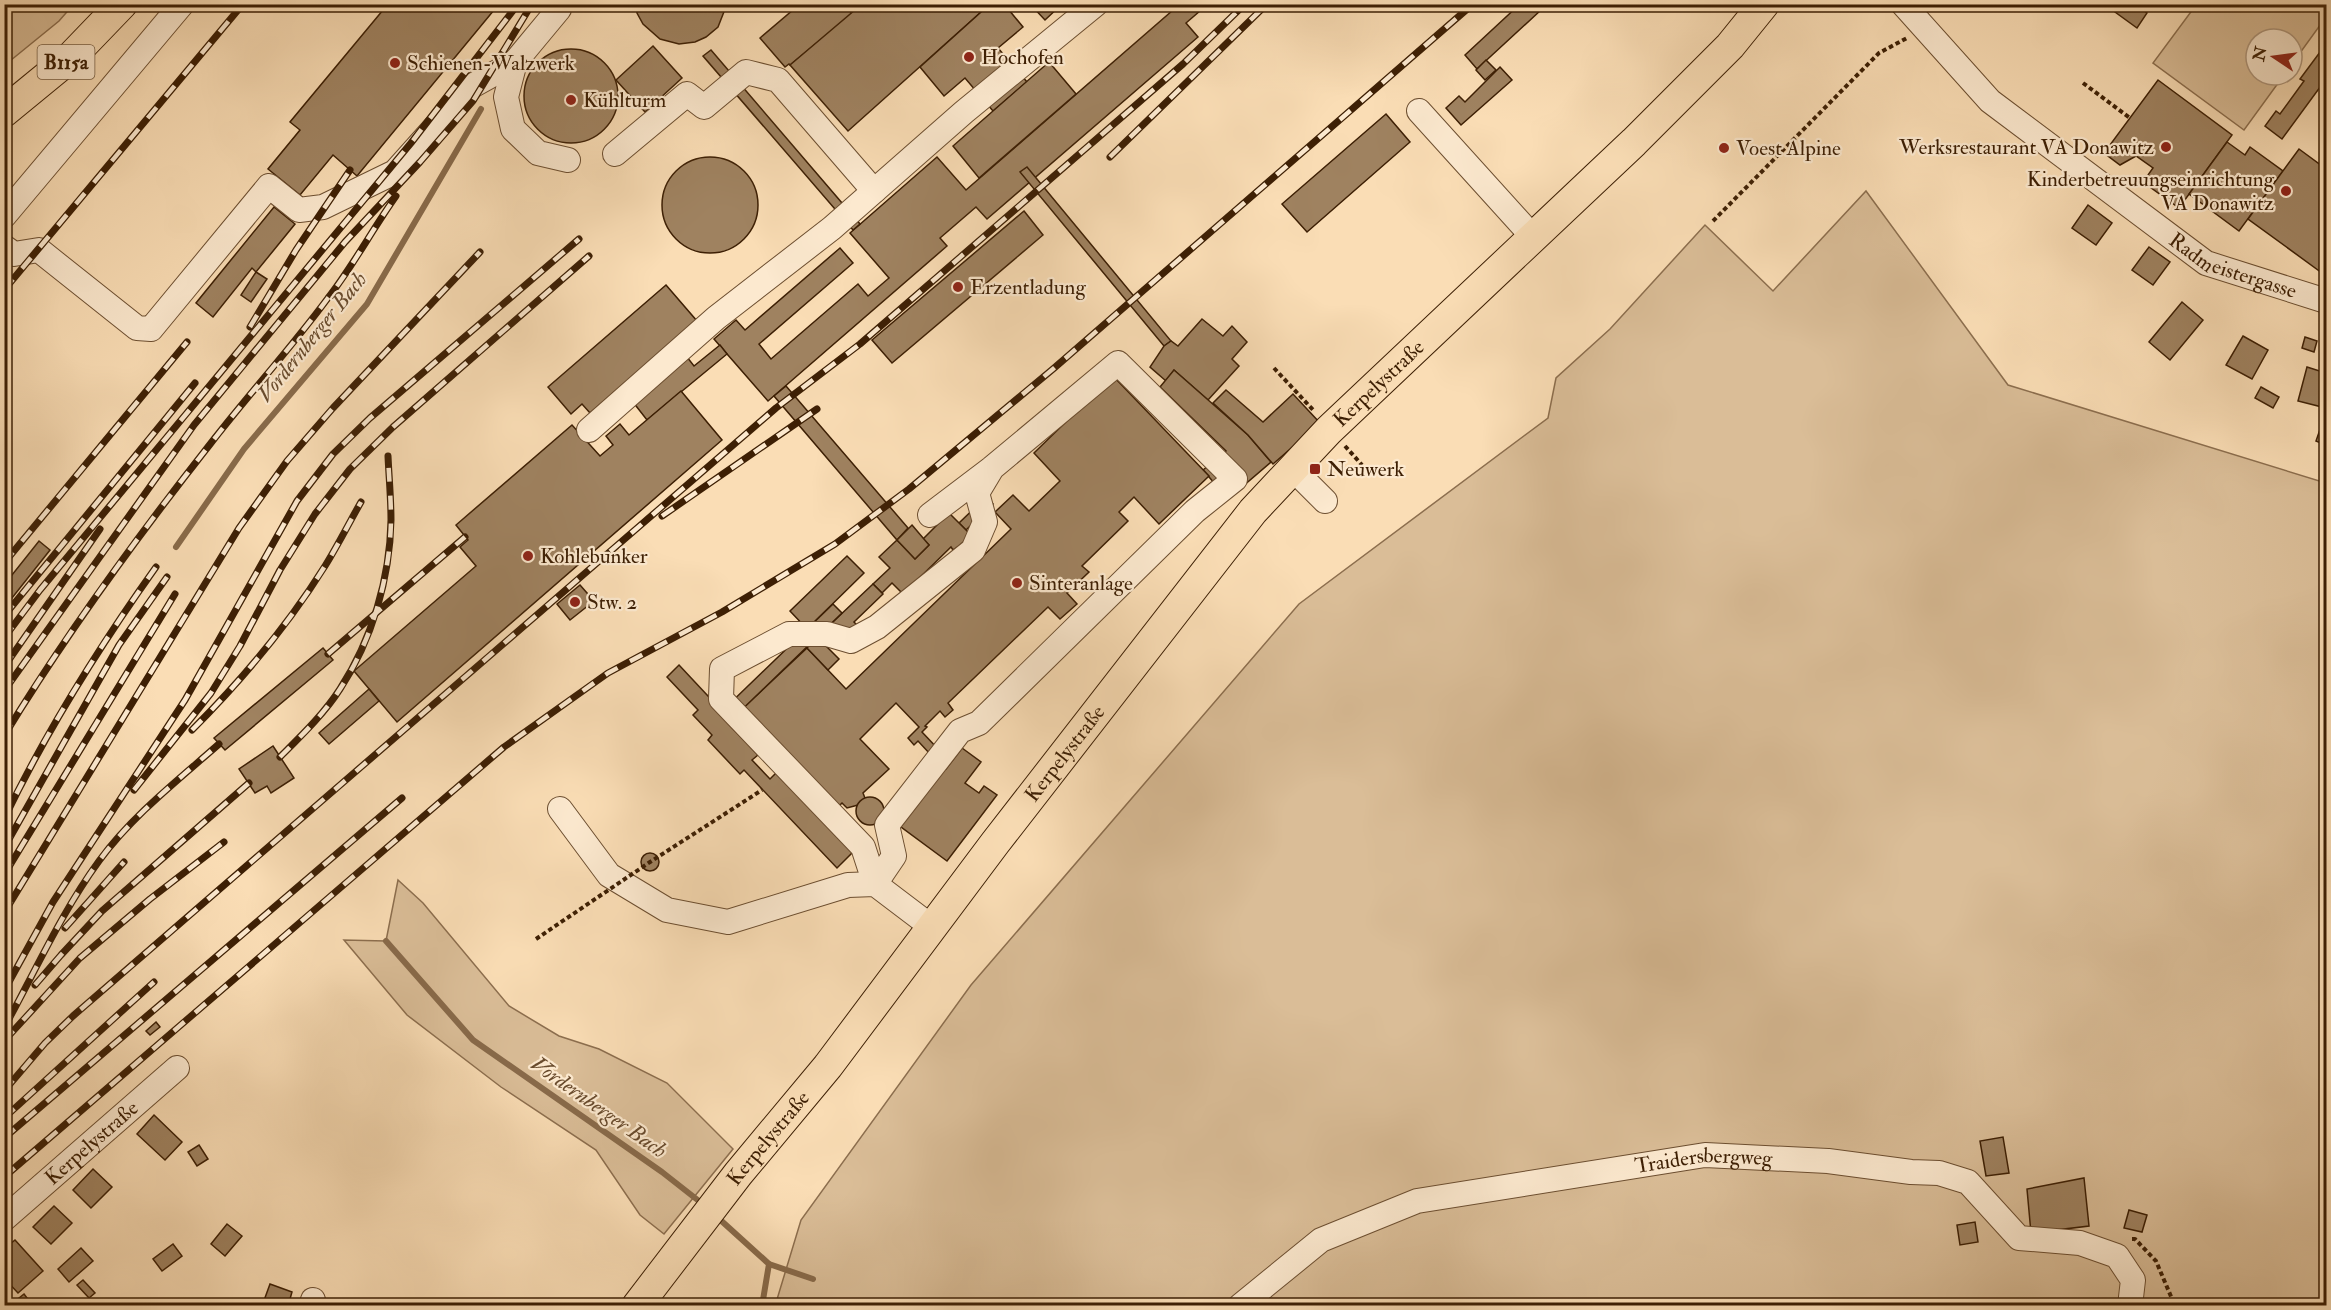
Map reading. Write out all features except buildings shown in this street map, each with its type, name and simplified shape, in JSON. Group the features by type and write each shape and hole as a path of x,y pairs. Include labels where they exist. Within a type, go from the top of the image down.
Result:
{"main road":[{"name":"B115a","path":"4,112 71,57 122,4"},
{"name":"Kerpelystraße","path":"637,1305 738,1174 828,1066 995,843 1253,511 1292,468 1634,142 1730,46 1764,4"}],"street":[{"path":"4,216 182,4"},
{"path":"589,430 716,318 832,228 1017,68 1096,4"},
{"name":"Radmeistergasse","path":"1903,4 1990,101 2206,263 2326,301"},
{"path":"8,256 39,250 137,328 151,329 269,186 298,210 323,207 395,172 472,86 515,62 559,9"},
{"path":"515,62 506,97 513,129 538,153 568,160"},
{"path":"615,154 687,94 704,107 746,72 778,80 874,192"},
{"path":"1419,111 1533,237"},
{"path":"875,884 894,856 887,825 960,730 979,723 1195,511 1235,479 1118,363 992,468 930,515"},
{"path":"933,928 875,884 863,847 720,699 722,669 789,634 826,634 850,641 877,627 973,550 985,522 977,493 992,468"},
{"path":"1292,468 1325,501"},
{"path":"560,809 609,875 667,910 728,922 848,885 875,884"},
{"name":"Kerpelystraße","path":"4,1218 177,1068"},
{"name":"Traidersbergweg","path":"1240,1305 1321,1240 1417,1201 1705,1155 1828,1161 1911,1172 1939,1173 1968,1182 2019,1238 2080,1243 2117,1256 2133,1280 2130,1305"}],"path":[{"path":"1713,221 1879,53 1908,38"},
{"path":"2083,83 2130,118"},
{"path":"536,939 762,790"}],"shaded area":[{"path":"5,4 73,5 59,21 5,65"},
{"path":"2196,5 2326,5 2326,17 2304,47 2304,27 2244,27 2244,87 2275,87 2244,130 2153,63"},
{"path":"1866,191 2008,385 2326,483 2326,1305 775,1306 801,1220 971,985 1299,604 1548,418 1556,378 1610,329 1705,225 1773,291"},
{"path":"398,880 423,903 509,1006 559,1036 599,1049 667,1083 733,1149 664,1234 640,1215 596,1150 501,1087 407,1015 344,940 386,941"}],"waterway":[{"name":"Vordernberger Bach","path":"176,547 244,449 367,304 481,109"},
{"name":"Vordernberger Bach","path":"386,941 473,1040 662,1172 704,1205"},
{"name":"Vordernberger Bach","path":"716,1216 769,1264 762,1306"},
{"path":"769,1264 813,1279"}],"railway":[{"path":"4,290 243,4"},
{"path":"4,638 40,590 411,143 518,4"},
{"path":"4,691 194,425 345,242 473,101 532,4"},
{"path":"4,1091 45,1043 73,1016 776,408 860,344 1183,64 1245,4"},
{"path":"1110,157 1267,4"},
{"path":"4,1177 504,747 608,673 722,612 835,544 909,489 1053,369 1473,4"},
{"path":"250,327 296,250 350,170"},
{"path":"4,736 52,660 129,550 211,443 328,298 396,196"},
{"path":"4,991 53,902 185,700 297,501 333,454 370,418 579,239"},
{"path":"4,913 239,528 287,461 333,408 480,252"},
{"path":"134,790 211,693 240,646 280,570 315,514 350,469 393,427 589,256"},
{"path":"4,563 187,342"},
{"path":"4,616 195,383"},
{"path":"662,516 817,409"},
{"path":"280,757 312,725 334,698 351,670 370,629 383,586 390,542 388,456"},
{"path":"192,730 246,672 296,610 325,566 361,502"},
{"path":"4,667 100,529"},
{"path":"328,654 465,537"},
{"path":"4,819 38,753 75,690 156,567"},
{"path":"4,848 119,645 167,577"},
{"path":"4,875 175,594"},
{"path":"4,1028 60,922 99,861 140,814 219,744"},
{"path":"35,985 102,911 249,783"},
{"path":"4,1138 402,798"},
{"path":"4,1041 80,958 150,899 224,842"},
{"path":"65,928 124,862"},
{"path":"4,1118 154,982"}],"place":[{"name":"Hochofen","path":"969,57"},
{"name":"Schienen-Walzwerk","path":"395,63"},
{"name":"Kühlturm","path":"571,100"},
{"name":"Werksrestaurant VA Donawitz","path":"2166,147"},
{"name":"Voest Alpine","path":"1724,148"},
{"name":"Kinderbetreuungseinrichtung VA Donawitz","path":"2286,191"},
{"name":"Erzentladung","path":"958,287"},
{"name":"Neuwerk","path":"1315,469"},
{"name":"Kohlebunker","path":"528,556"},
{"name":"Sinteranlage","path":"1017,583"},
{"name":"Stw. 2","path":"575,602"}]}
